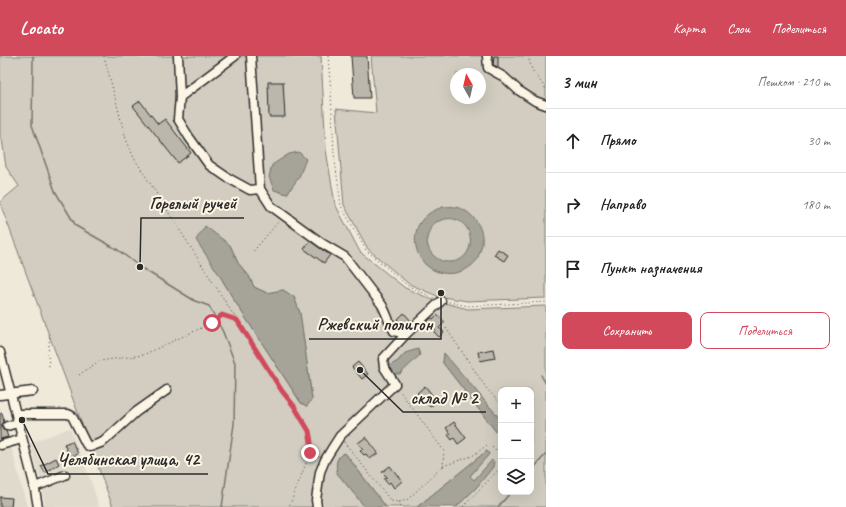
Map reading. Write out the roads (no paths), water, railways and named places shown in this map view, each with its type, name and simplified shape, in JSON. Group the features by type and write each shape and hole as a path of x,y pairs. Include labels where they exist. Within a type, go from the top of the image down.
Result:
{"street":[{"path":"178,56 180,97 178,119 209,165 228,178 250,190 260,189"},
{"path":"180,97 235,56"},
{"path":"251,56 260,189 271,206 323,244 345,257 382,305 394,331 406,334"},
{"path":"487,56 488,68 504,78 518,90 546,106"},
{"path":"317,507 316,500 320,472 325,460 340,436 395,384 384,367 383,359 406,334 441,301"},
{"path":"0,352 38,507"},
{"path":"16,414 68,414 72,416 86,444 90,447 103,442 136,412 167,390"},
{"path":"0,395 33,391"},
{"path":"7,426 18,423"},
{"path":"1,445 22,439"},
{"path":"34,487 65,475"}],"waterway":[{"path":"33,56 32,125 55,191 76,226 118,250 140,267 195,301 209,306 223,332 235,363 234,424 222,507"},
{"path":"541,375 546,384"},
{"path":"534,468 546,454"},
{"path":"498,507 508,495"}],"place":[{"name":"Горелый ручей","path":"140,267"},
{"name":"Ржевский полигон","path":"441,293"},
{"name":"склад № 2","path":"360,370"},
{"name":"Челябинская улица, 42","path":"22,420"}]}
